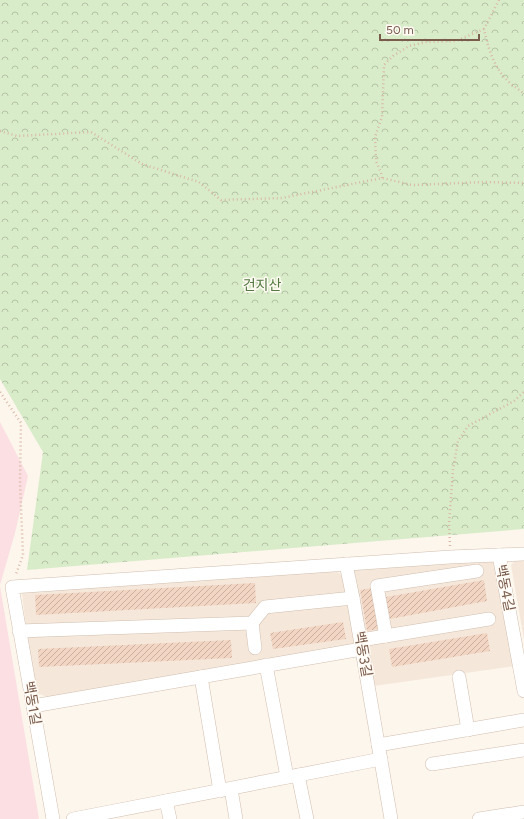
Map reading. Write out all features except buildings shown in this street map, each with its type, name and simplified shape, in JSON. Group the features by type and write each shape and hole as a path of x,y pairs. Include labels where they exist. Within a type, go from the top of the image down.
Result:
{"street":[{"path":"12,587 450,556 524,554"},
{"name":"백동4길","path":"498,555 524,691"},
{"name":"백동3길","path":"346,564 391,819"},
{"path":"386,636 377,586 477,572"},
{"name":"백동1길","path":"12,587 53,819"},
{"path":"19,631 252,622 265,607 353,598"},
{"path":"33,706 266,665 361,644 386,636 490,619"},
{"path":"252,622 255,648"},
{"path":"266,665 293,776 306,819"},
{"path":"201,677 225,790 236,819"},
{"path":"459,677 468,730"},
{"path":"378,745 524,720"},
{"path":"432,764 524,750"},
{"path":"73,819 96,817 166,801 380,759"},
{"path":"166,801 170,819"},
{"path":"480,819 524,812"}],"path":[{"path":"382,178 376,161 375,137 382,117 384,65 393,56 409,46 426,42 456,41 484,29 499,0"},
{"path":"484,29 496,66 507,81 524,94"},
{"path":"0,131 17,136 91,132 142,164 199,182 221,200 282,198 382,178 412,185 485,182 524,183"},
{"path":"0,392 21,422 20,483 23,555 12,587"},
{"path":"450,556 449,524 453,470 458,441 468,426 514,401 524,392"}],"shaded area":[{"path":"0,422 28,476 15,533 0,585"},
{"path":"519,556 524,556 524,640 511,565"},
{"path":"495,560 515,666 374,686 354,567"},
{"path":"336,571 346,578 356,640 349,648 50,698 34,692 21,586"},
{"path":"0,586 39,819 0,819"}],"green space":[{"name":"건지산","path":"0,0 524,0 524,529 27,570 43,452 0,379"}]}
